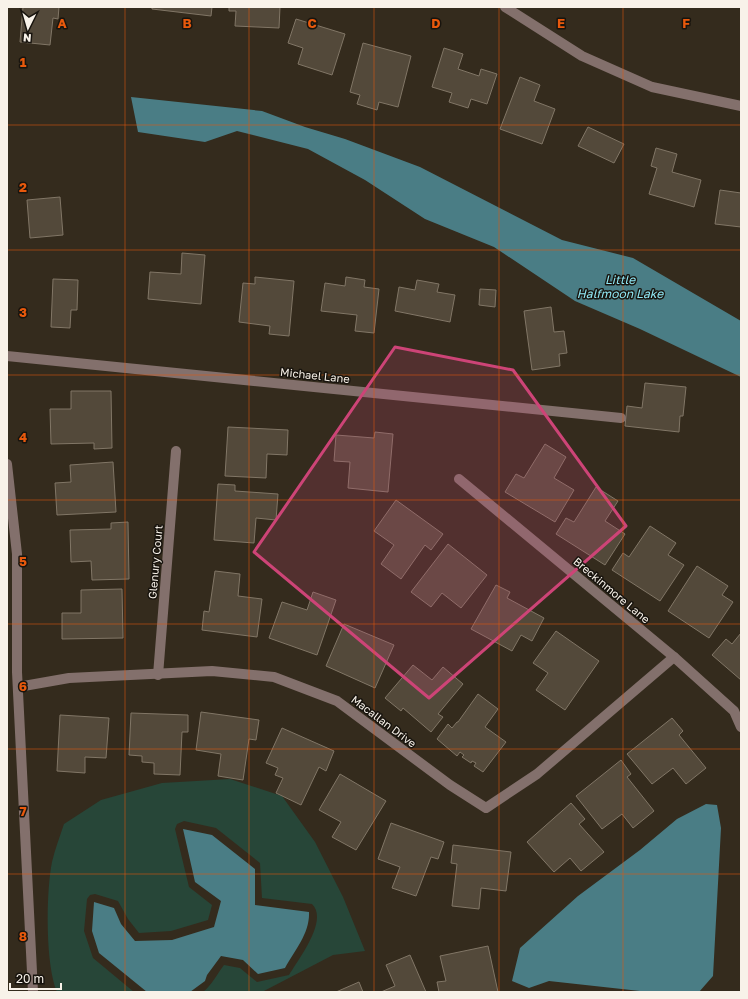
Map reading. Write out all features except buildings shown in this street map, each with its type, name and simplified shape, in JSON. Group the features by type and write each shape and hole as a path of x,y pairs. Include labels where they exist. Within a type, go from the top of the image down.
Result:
{"street":[{"path":"505,7 582,56 652,87 741,106"},
{"name":"Michael Lane","path":"7,356 621,418"},
{"name":"Glenury Court","path":"158,675 176,452"},
{"path":"7,464 17,554 18,687 33,992"},
{"name":"Breckinmore Lane","path":"459,479 674,657 734,711 741,727"},
{"name":"Macallan Drive","path":"18,687 69,678 158,675 212,671 274,677 337,701 450,785 486,808 537,774 674,657"}],"highlighted area":[{"path":"395,347 513,370 626,526 429,698 254,552"}],"green space":[{"path":"230,779 282,796 315,842 343,897 365,951 333,955 262,992 203,992 212,983 224,965 240,968 257,982 289,975 305,950 315,930 317,920 316,911 312,904 262,898 260,863 216,828 184,821 177,824 175,829 189,887 212,905 208,920 171,931 139,933 128,919 118,901 95,894 90,895 87,899 84,931 93,958 134,992 57,992 50,964 48,909 52,862 64,824 101,800 162,783"}],"water":[{"name":"Little Halfmoon Lake","path":"131,97 262,111 305,127 345,139 420,167 562,240 633,258 741,321 741,377 640,329 575,301 494,247 425,219 365,180 308,149 237,131 205,142 138,132"},
{"path":"706,804 717,805 721,828 713,976 699,992 649,992 549,981 529,988 512,981 520,948 578,896 640,850 677,819"},
{"path":"183,829 212,835 255,869 255,905 309,912 309,920 304,934 285,968 258,974 243,960 221,956 207,975 205,981 190,992 147,992 99,953 92,931 94,902 114,908 121,924 135,941 172,940 214,927 221,901 195,882"}]}
